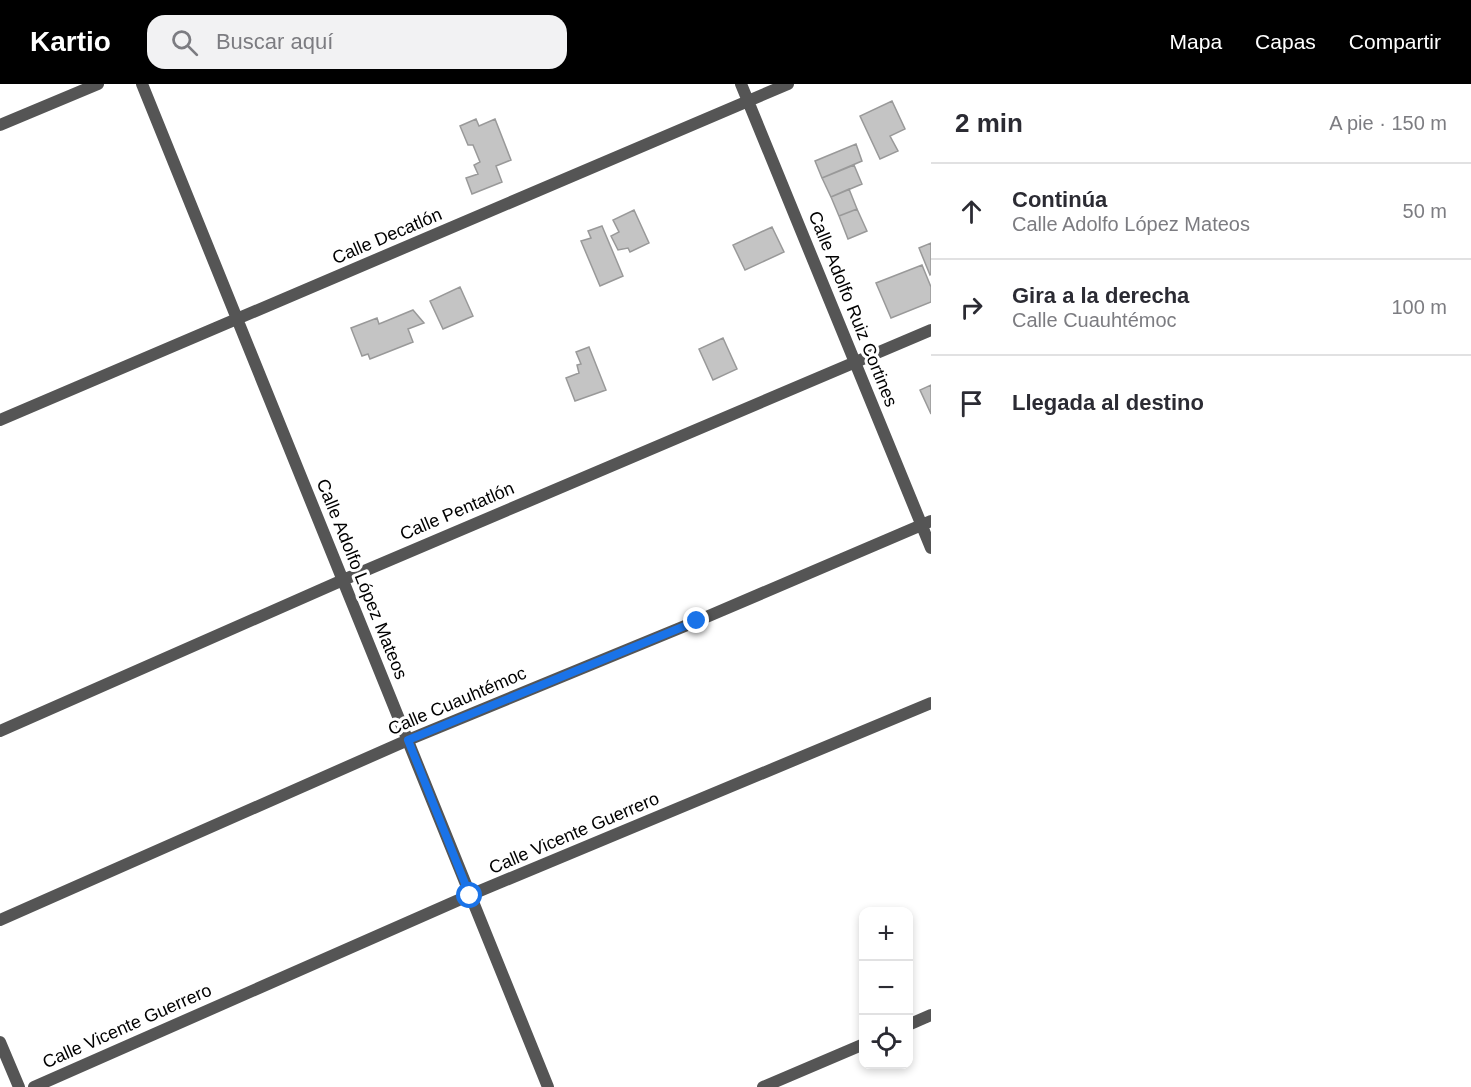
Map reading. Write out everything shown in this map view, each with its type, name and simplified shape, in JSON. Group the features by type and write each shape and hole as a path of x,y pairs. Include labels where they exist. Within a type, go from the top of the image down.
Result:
{"street":[{"path":"0,125 98,84"},
{"name":"Calle Adolfo López Mateos","path":"142,84 548,1087"},
{"name":"Calle Adolfo Ruiz Cortines","path":"741,84 855,362 926,522 931,548"},
{"name":"Calle Decatlón","path":"0,420 788,84"},
{"name":"Calle Pentatlón","path":"0,731 343,579 931,330"},
{"name":"Calle Cuauhtémoc","path":"0,920 408,740 697,621 926,522"},
{"name":"Calle Vicente Guerrero","path":"34,1087 470,896 931,703"},
{"path":"913,1022 931,1015"},
{"path":"0,1042 19,1087"},
{"path":"763,1087 859,1046"}],"building":[{"path":"892,101 905,129 890,136 898,151 880,159 860,116"},
{"path":"476,119 479,126 495,119 511,160 496,166 502,182 472,194 466,178 478,174 474,165 480,162 473,145 468,145 460,126"},
{"path":"856,144 862,161 822,178 815,161"},
{"path":"854,165 862,184 831,197 822,178"},
{"path":"849,189 857,209 839,216 831,197"},
{"path":"857,209 867,231 848,239 839,216"},
{"path":"634,210 649,243 630,252 628,248 618,250 611,236 619,232 613,220"},
{"path":"602,226 623,276 600,286 581,241 591,238 588,231"},
{"path":"772,227 784,252 745,270 733,245"},
{"path":"931,243 931,274 930,275 919,248"},
{"path":"922,265 931,287 931,302 891,318 876,283"},
{"path":"460,287 473,316 443,329 430,301"},
{"path":"413,310 424,323 408,329 413,342 370,359 368,354 362,356 351,328 377,318 379,324"},
{"path":"723,338 737,369 713,380 699,349"},
{"path":"589,347 606,390 575,401 566,378 579,373 577,365 581,364 576,352"},
{"path":"931,385 931,414 920,390"}],"route":[{"path":"470,896 408,740 697,621"}]}
